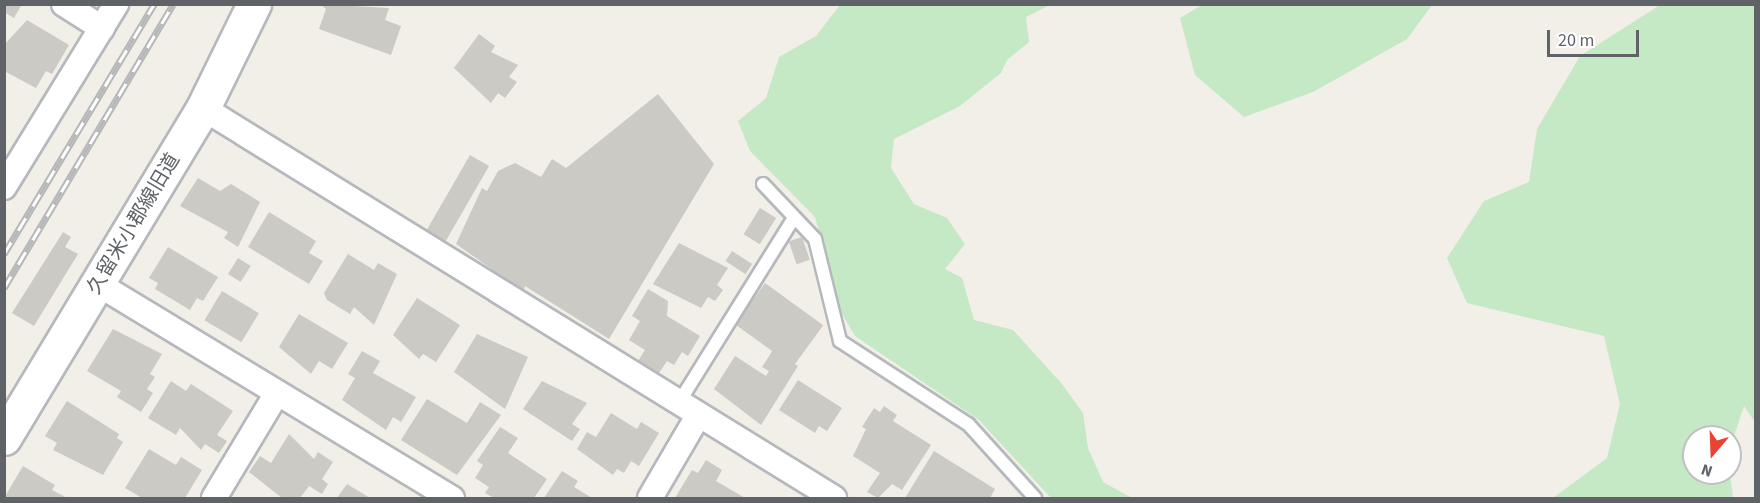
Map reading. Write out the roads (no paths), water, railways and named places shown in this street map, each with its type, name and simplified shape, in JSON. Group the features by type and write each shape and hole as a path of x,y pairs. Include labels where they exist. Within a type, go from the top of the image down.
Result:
{"street":[{"path":"64,4 102,28"},
{"path":"4,187 116,4"},
{"name":"久留米小郡線旧道","path":"4,438 202,108 254,4"},
{"path":"202,108 834,498"},
{"path":"98,284 444,496"},
{"path":"214,498 277,393"},
{"path":"650,498 688,410"}],"lane":[{"path":"763,184 815,239 840,341 968,424 1035,498"},
{"path":"688,410 794,218"}],"railway":[{"path":"4,254 154,4"},
{"path":"4,288 173,4"}]}
